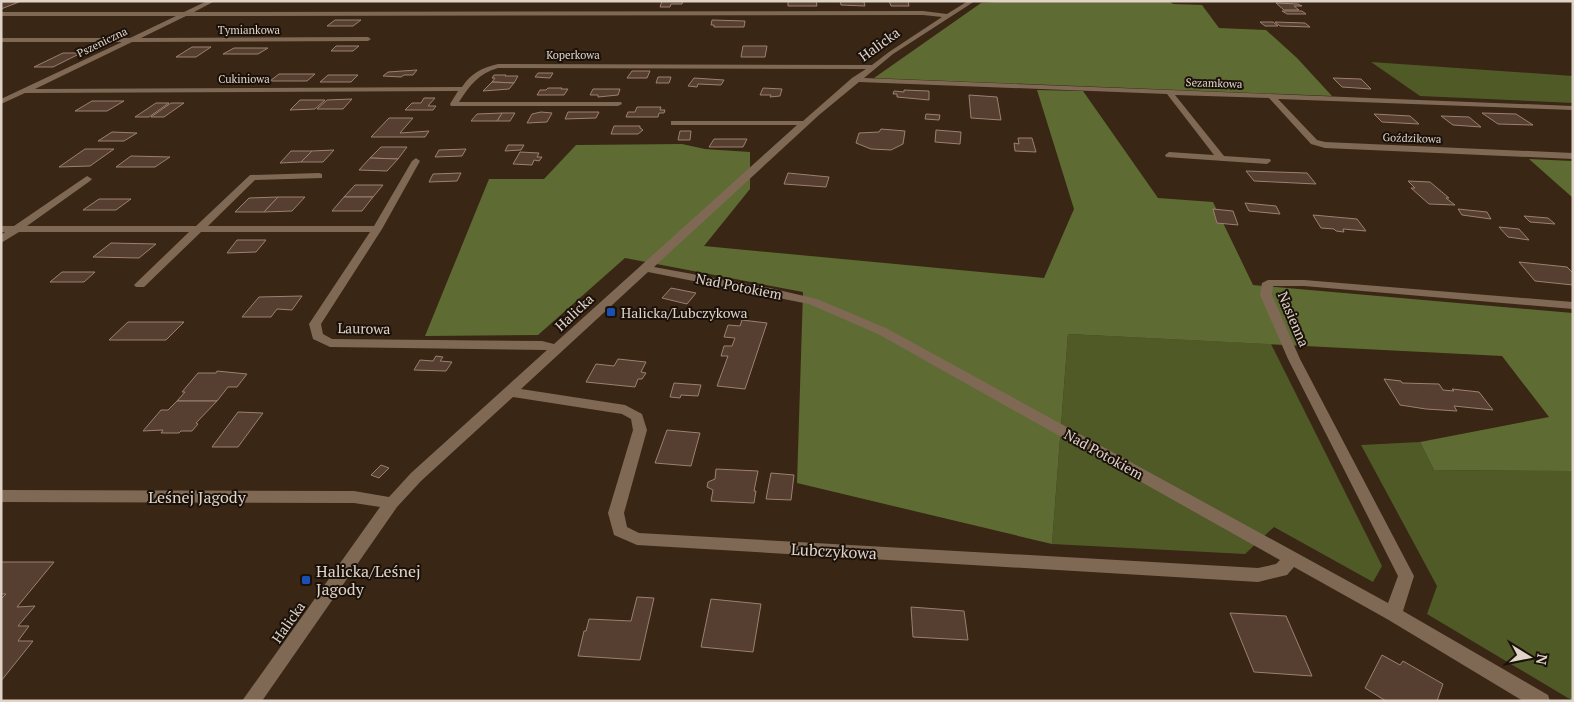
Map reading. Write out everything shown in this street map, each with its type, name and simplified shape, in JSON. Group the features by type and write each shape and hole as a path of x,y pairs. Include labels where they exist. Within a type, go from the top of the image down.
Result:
{"street":[{"name":"Pszeniczna","path":"1,102 212,1"},
{"name":"Halicka","path":"251,701 392,503 416,477 804,123 872,67 972,1"},
{"path":"1,14 637,11 923,13 947,16"},
{"name":"Tymiankowa","path":"1,40 368,39"},
{"name":"Koperkowa","path":"464,89 478,72 498,66 872,67"},
{"name":"Sezamkowa","path":"855,80 1573,108"},
{"path":"464,89 454,104 618,104"},
{"name":"Cukiniowa","path":"24,91 464,89"},
{"path":"1169,92 1221,158"},
{"name":"Goździkowa","path":"1271,96 1314,142 1325,145 1573,156"},
{"path":"674,123 804,123"},
{"path":"1169,155 1267,161"},
{"name":"Laurowa","path":"416,161 377,229 315,324 317,336 330,343 542,346 557,349"},
{"path":"140,284 253,176 319,176"},
{"path":"1,240 87,179"},
{"path":"1,229 377,229"},
{"name":"Nad Potokiem","path":"644,268 814,301 882,331 1393,614 1541,701"},
{"name":"Nasienna","path":"1393,614 1406,576 1294,359 1266,295 1268,283 1304,283 1573,306"},
{"name":"Lubczykowa","path":"511,392 625,410 637,417 640,430 616,513 620,531 637,539 1258,575 1281,570 1292,558"},
{"name":"Leśnej Jagody","path":"1,496 354,497 392,503"}],"green space":[{"path":"1010,1 1169,1 1173,4 1202,5 1219,28 1266,30 1297,58 1332,96 874,78 981,3"},
{"path":"1371,62 1573,76 1573,103 1420,96"},
{"path":"1037,90 1083,91 1158,198 1213,202 1253,285 1573,313 1573,471 1434,470 1420,442 1549,417 1502,356 1068,334 1052,544 797,483 803,292 625,258 538,335 425,336 489,179 544,179 576,145 682,144 705,149 750,152 750,189 704,246 1044,278 1074,209"},
{"path":"1529,159 1573,161 1573,198"},
{"path":"1068,334 1271,344 1382,566 1373,582 1274,527 1245,554 1052,544"},
{"path":"1420,442 1434,470 1573,471 1573,701 1427,614 1437,586 1361,445"}],"building":[{"path":"662,1 683,1 682,4 660,7"},
{"path":"788,1 816,1 817,6 788,6"},
{"path":"840,1 862,1 865,6 841,5"},
{"path":"889,1 908,1 909,6 891,6"},
{"path":"1,2 19,2 1,9"},
{"path":"1276,3 1298,4 1302,6 1294,6 1299,10 1284,10"},
{"path":"1282,11 1302,11 1306,14 1287,14"},
{"path":"335,20 361,20 353,26 327,26"},
{"path":"712,20 745,21 744,27 714,27 714,25 711,25"},
{"path":"1260,22 1273,22 1278,26 1265,26"},
{"path":"1275,22 1305,23 1310,27 1280,26"},
{"path":"336,46 359,46 353,51 331,51"},
{"path":"743,46 767,46 765,57 741,57"},
{"path":"192,47 211,47 196,57 176,57"},
{"path":"234,48 268,48 258,54 223,54"},
{"path":"63,53 81,53 53,67 34,67"},
{"path":"417,70 413,75 401,77 383,76 388,72"},
{"path":"632,71 650,71 647,78 627,78"},
{"path":"538,73 553,73 550,78 535,77"},
{"path":"279,74 315,74 307,81 270,81"},
{"path":"328,75 358,75 351,82 320,82"},
{"path":"494,75 518,76 514,83 492,82 495,78 492,78"},
{"path":"237,77 264,78 257,83 230,82"},
{"path":"658,77 671,77 669,83 656,83"},
{"path":"694,78 724,80 721,85 698,84 697,87 688,86"},
{"path":"1333,78 1361,79 1371,89 1342,87"},
{"path":"492,82 514,83 509,89 483,91"},
{"path":"548,88 568,89 564,95 537,95 540,90"},
{"path":"763,88 782,89 780,96 770,97 771,95 760,95"},
{"path":"593,89 620,89 618,95 598,97 598,95 590,95"},
{"path":"904,90 929,91 929,100 897,97 897,94 893,94 894,91 904,92"},
{"path":"969,95 997,97 1001,120 971,118"},
{"path":"424,98 435,98 428,106 436,106 433,110 405,110 412,103 421,103"},
{"path":"352,99 343,109 317,109 327,100"},
{"path":"300,100 325,100 315,109 290,110"},
{"path":"92,101 124,101 107,111 75,111"},
{"path":"156,103 169,103 149,117 135,117"},
{"path":"171,103 184,103 164,117 151,117"},
{"path":"637,107 661,107 660,110 665,110 664,113 659,113 658,117 626,117 628,112 635,112"},
{"path":"541,112 552,113 547,122 527,123 532,114"},
{"path":"568,112 599,112 596,118 565,119"},
{"path":"502,113 515,113 510,121 497,121"},
{"path":"502,113 497,121 471,121 477,114"},
{"path":"1482,113 1516,114 1533,125 1498,124"},
{"path":"926,114 940,115 939,120 925,119"},
{"path":"1374,114 1410,116 1419,124 1382,122"},
{"path":"1441,116 1469,117 1481,127 1453,125"},
{"path":"389,118 413,118 400,133 429,131 425,137 371,137"},
{"path":"614,126 640,126 643,130 638,134 611,134"},
{"path":"881,129 905,131 903,144 891,150 871,149 856,143 859,133 879,132"},
{"path":"936,130 961,132 960,144 935,142"},
{"path":"680,131 691,131 690,140 678,140"},
{"path":"112,132 137,133 124,141 98,141"},
{"path":"1018,138 1032,138 1036,152 1015,151 1014,143 1019,144"},
{"path":"714,139 747,139 743,147 709,147"},
{"path":"508,145 524,145 521,150 505,151"},
{"path":"381,147 407,147 398,159 370,158"},
{"path":"85,149 114,149 90,166 59,167"},
{"path":"466,149 462,156 435,157 439,150"},
{"path":"334,150 323,162 301,162 312,151"},
{"path":"291,151 312,151 301,162 280,163"},
{"path":"520,152 539,153 537,157 542,157 539,161 534,160 532,165 513,164"},
{"path":"131,156 170,157 155,167 116,167"},
{"path":"370,158 398,159 387,171 359,170"},
{"path":"1246,171 1307,173 1316,184 1254,181"},
{"path":"461,173 457,181 429,182 433,174"},
{"path":"788,173 829,177 826,187 784,184"},
{"path":"1408,181 1430,182 1455,205 1429,204 1411,188 1415,188"},
{"path":"355,185 383,185 373,197 344,197"},
{"path":"278,197 264,212 235,212 249,198"},
{"path":"278,197 305,197 292,211 264,212"},
{"path":"344,197 373,197 362,211 332,211"},
{"path":"99,199 131,199 116,210 83,210"},
{"path":"1245,203 1276,206 1280,214 1249,211"},
{"path":"1213,209 1233,211 1238,225 1217,223"},
{"path":"1458,209 1487,212 1491,219 1462,215"},
{"path":"1313,215 1357,219 1366,231 1343,229 1344,232 1321,228"},
{"path":"1524,216 1548,218 1555,224 1530,222"},
{"path":"1499,227 1519,229 1529,240 1508,237"},
{"path":"237,240 266,240 256,252 227,253"},
{"path":"111,243 156,244 139,258 93,257"},
{"path":"1519,262 1567,267 1573,273 1573,285 1535,281"},
{"path":"62,272 95,272 84,282 50,282"},
{"path":"671,288 696,293 687,304 662,298"},
{"path":"302,296 292,310 277,309 271,317 242,317 259,297"},
{"path":"742,320 767,323 745,389 717,386 728,356 721,356 724,346 732,346 735,338 724,337 728,325 740,326"},
{"path":"128,322 184,322 166,340 109,340"},
{"path":"436,356 443,357 440,361 452,362 446,371 414,370 420,360 433,361"},
{"path":"618,359 646,362 641,372 646,373 642,379 638,379 635,387 586,382 596,364 614,366"},
{"path":"217,371 247,374 237,387 228,387 217,401 177,401 198,373 216,373"},
{"path":"1384,379 1401,381 1402,383 1439,384 1443,390 1479,392 1493,410 1454,406 1457,411 1400,405"},
{"path":"674,383 701,385 698,396 681,395 680,398 670,397"},
{"path":"177,401 217,401 196,423 198,424 192,431 161,433 163,430 143,431 161,410 168,410"},
{"path":"238,412 263,413 238,447 212,447"},
{"path":"667,430 700,433 691,466 655,463"},
{"path":"381,465 389,468 379,478 371,475"},
{"path":"716,469 758,471 754,503 711,501 713,490 707,487 708,482 715,479"},
{"path":"771,473 794,475 791,500 766,499"},
{"path":"1,562 54,562 17,607 35,606 18,626 29,626 18,641 33,641 1,681 1,599 6,594 1,594"},
{"path":"637,597 654,598 640,660 578,656 589,619 631,621"},
{"path":"711,599 761,604 753,652 701,647"},
{"path":"911,607 964,611 968,640 913,637"},
{"path":"1230,613 1286,616 1312,676 1254,672"},
{"path":"1382,655 1400,665 1403,661 1443,684 1437,701 1386,701 1365,688"}],"place":[{"name":"Halicka/Lubczykowa","path":"611,312"},
{"name":"Halicka/Leśnej Jagody","path":"306,580"}]}
